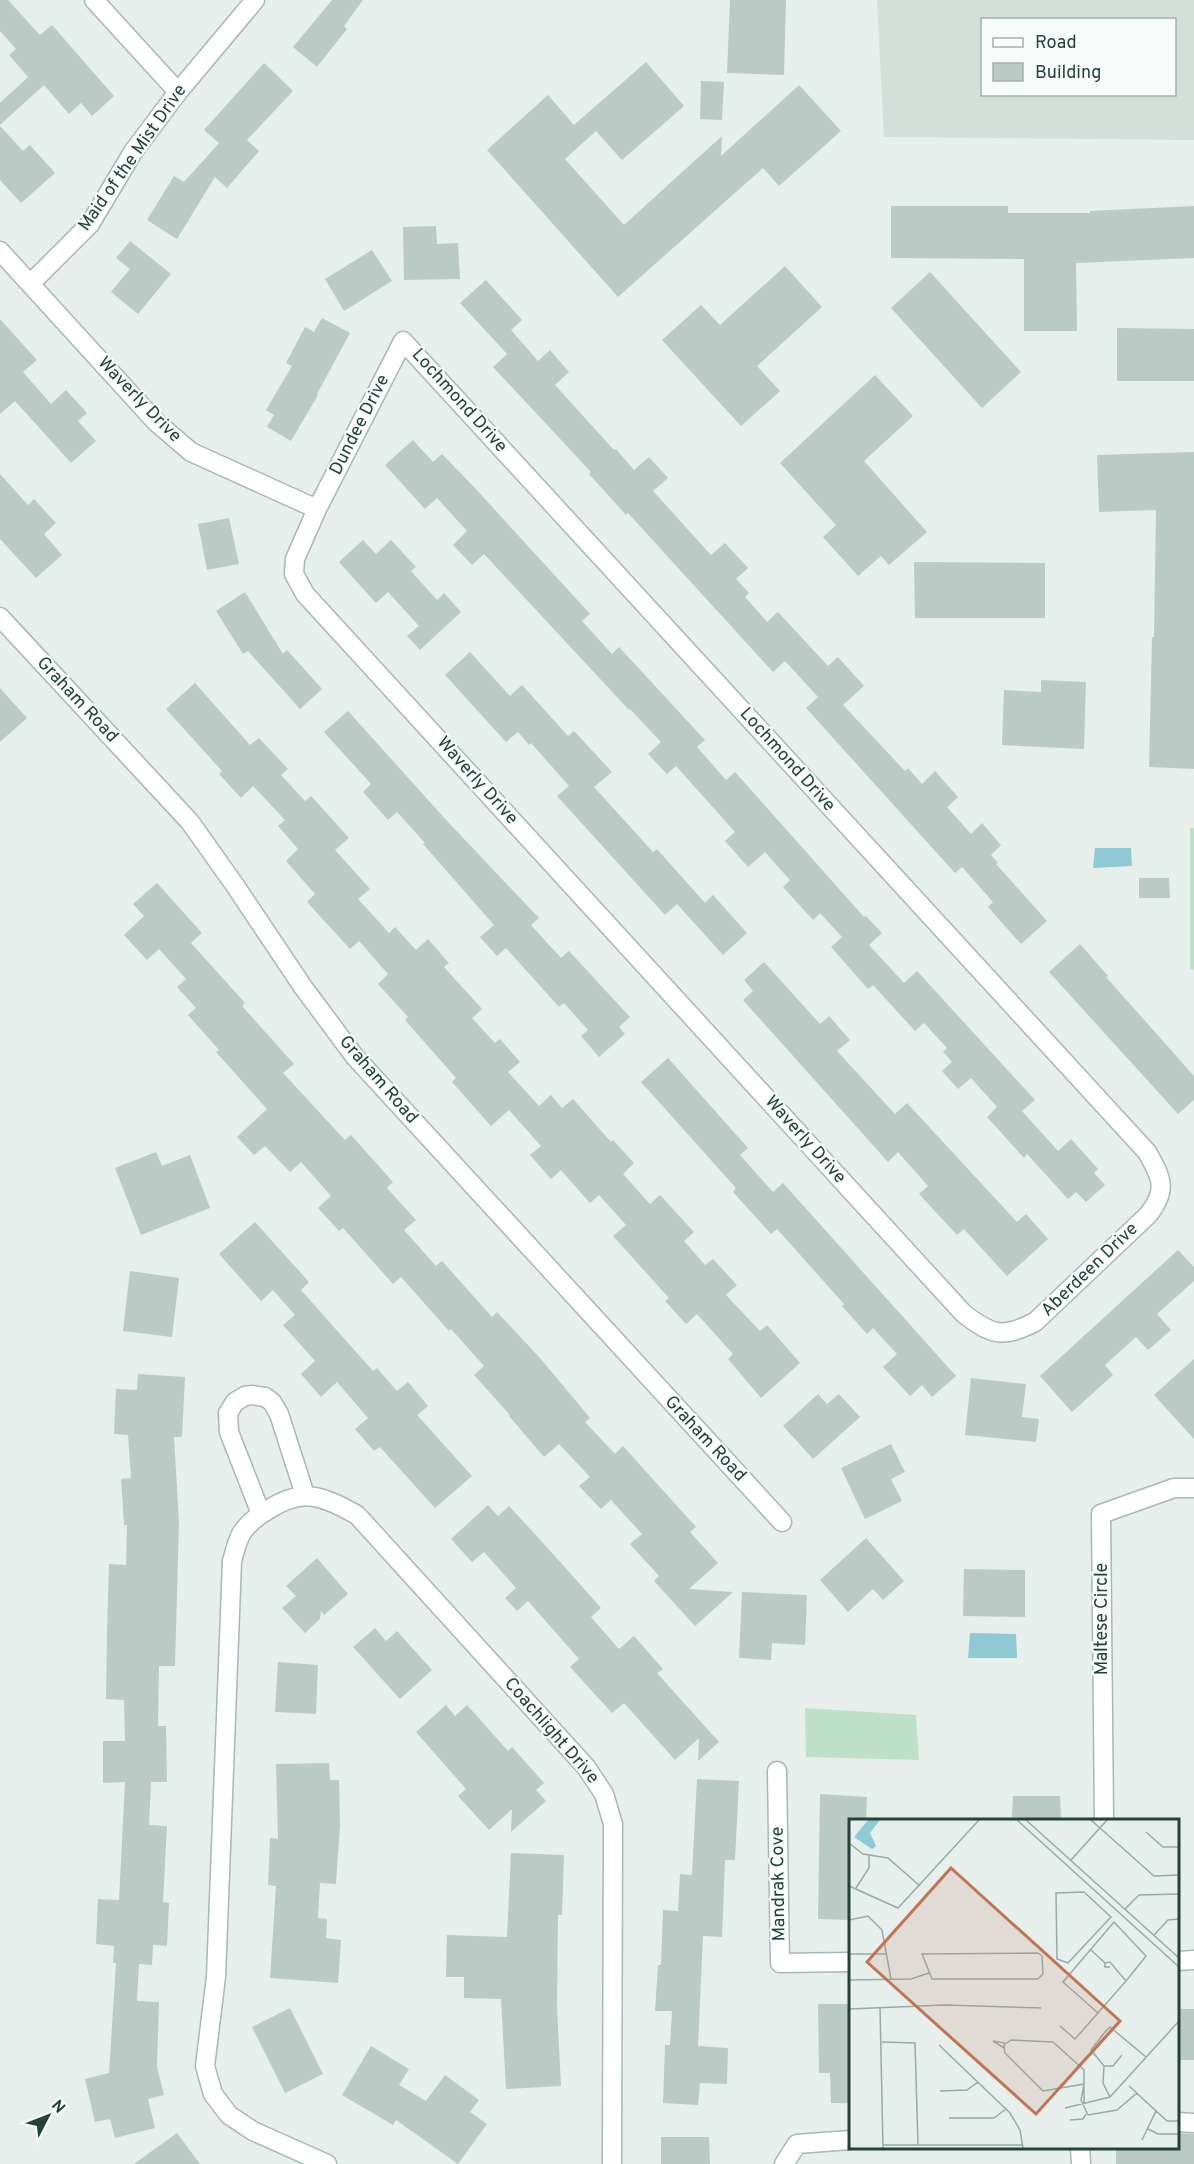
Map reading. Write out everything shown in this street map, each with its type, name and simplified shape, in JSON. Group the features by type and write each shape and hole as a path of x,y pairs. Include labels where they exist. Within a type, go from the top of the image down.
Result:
{"street":[{"path":"94,0 178,92"},
{"name":"Maid of the Mist Drive","path":"30,284 90,224 133,152 178,92 255,0"},
{"name":"Waverly Drive","path":"0,251 156,422 191,452 317,509 295,559 294,574 305,594 964,1314 982,1327 998,1333"},
{"name":"Dundee Drive","path":"317,509 403,340"},
{"name":"Lochmond Drive","path":"403,340 1147,1152 1162,1185"},
{"name":"Graham Road","path":"0,617 190,822 303,987 355,1057 782,1522"},
{"name":"Aberdeen Drive","path":"998,1333 1015,1332 1035,1322 1148,1215 1158,1202 1162,1185"},
{"path":"261,1514 229,1432 228,1413 235,1402 252,1395 266,1397 279,1413 305,1495 282,1501 261,1514 243,1531 232,1561 216,1977 205,2066 213,2094 229,2115 253,2131 327,2164"},
{"name":"Maltese Circle","path":"1104,1819 1101,1514 1174,1488 1194,1488"},
{"name":"Coachlight Drive","path":"305,1495 334,1502 357,1515 586,1767 604,1794 613,1824 612,2164"},
{"name":"Mandrak Cove","path":"777,1771 780,1963 849,1962"},
{"path":"1179,1961 1194,1960"},
{"path":"1179,2122 1194,2123"},
{"path":"784,2164 797,2144 849,2139"},
{"path":"1080,2149 1081,2164"}],"shaded area":[{"path":"877,0 1194,0 1194,140 884,137"}],"green space":[{"path":"1190,828 1194,828 1194,970 1190,969"},
{"path":"805,1708 916,1715 919,1760 806,1757"}],"water":[{"path":"1095,848 1131,848 1132,866 1093,868"},
{"path":"970,1633 1016,1634 1017,1658 968,1658"}],"building":[{"path":"0,0 8,0 40,35 52,25 114,96 92,116 81,103 69,114 44,85 0,125 0,103 28,77 9,55 16,49 0,31"},
{"path":"332,0 363,0 344,26 347,29 317,67 293,47"},
{"path":"730,0 786,0 784,75 727,73"},
{"path":"646,62 684,106 622,160 596,131 565,159 624,225 722,136 721,156 799,85 841,131 779,186 763,168 618,297 487,150 548,95 574,125"},
{"path":"264,63 293,91 247,140 259,151 227,188 215,177 177,239 147,220 174,176 184,182 219,143 204,130"},
{"path":"701,81 724,82 722,120 700,119"},
{"path":"0,126 23,151 30,145 55,173 21,203 0,180"},
{"path":"891,206 1008,206 1008,213 1090,213 1090,211 1194,206 1194,258 1076,263 1077,331 1024,331 1024,259 891,258"},
{"path":"436,226 437,244 458,243 460,279 404,280 403,227"},
{"path":"130,241 171,274 138,314 111,292 130,269 116,258"},
{"path":"372,250 392,281 344,311 325,279"},
{"path":"785,266 822,307 757,366 780,391 741,426 662,340 701,305 720,325"},
{"path":"930,272 1021,372 982,408 891,308"},
{"path":"486,280 522,320 511,330 538,361 550,350 569,372 555,385 614,450 616,449 634,470 649,457 668,478 653,491 711,555 725,543 748,568 736,579 749,593 745,597 767,622 778,612 828,666 838,657 864,686 843,705 905,771 908,768 922,784 935,771 958,797 947,807 971,834 982,823 1001,845 991,855 998,863 996,864 1047,921 1021,944 988,907 993,902 962,867 955,873 806,708 818,697 785,661 773,672 628,513 626,515 589,474 591,472 493,367 507,354 460,303"},
{"path":"322,318 350,333 291,441 267,427 274,415 266,410 292,366 286,363 305,327 314,332"},
{"path":"0,319 37,360 23,372 51,404 66,390 87,413 78,421 96,441 71,463 15,401 0,414"},
{"path":"1117,328 1194,329 1194,381 1117,381"},
{"path":"875,375 913,416 864,461 927,532 889,565 881,556 858,576 823,537 836,525 780,463"},
{"path":"413,440 433,462 442,454 474,487 590,614 582,621 612,654 619,647 705,740 697,747 726,780 735,772 864,917 866,916 882,933 869,945 904,983 917,971 1035,1100 1022,1111 1058,1151 1071,1139 1098,1169 1094,1173 1105,1185 1086,1202 1076,1192 1068,1199 1027,1154 1024,1158 987,1117 997,1107 971,1078 958,1089 942,1071 952,1062 943,1052 947,1048 924,1023 915,1031 873,985 868,989 831,947 842,937 820,913 813,920 783,887 790,880 765,852 748,867 725,841 735,832 676,766 667,774 648,754 661,742 484,554 472,565 453,545 467,531 437,498 425,509 385,465"},
{"path":"1194,452 1194,769 1149,767 1156,510 1099,512 1097,455"},
{"path":"0,474 28,505 34,499 56,523 44,534 62,555 36,578 0,539"},
{"path":"229,518 239,564 207,570 198,524"},
{"path":"363,540 376,554 391,540 416,567 411,571 437,600 444,593 461,612 420,650 407,636 419,626 388,592 376,603 339,562"},
{"path":"914,562 1045,563 1045,618 915,618"},
{"path":"245,592 283,654 287,650 322,689 300,709 248,651 243,654 216,611"},
{"path":"470,652 510,696 522,685 568,736 574,731 612,772 594,787 653,852 657,849 705,903 713,895 747,933 723,955 677,904 665,915 557,796 569,786 531,743 529,745 518,732 506,742 445,675"},
{"path":"1041,680 1086,682 1084,749 1002,745 1004,690 1041,692"},
{"path":"195,683 250,745 259,738 288,769 281,775 305,801 311,796 349,838 335,850 370,889 358,899 389,933 395,927 416,950 428,939 449,963 444,967 482,1009 472,1018 495,1043 500,1039 520,1062 508,1072 539,1106 551,1095 562,1108 573,1099 611,1142 613,1140 634,1163 623,1174 650,1204 660,1195 694,1232 684,1241 705,1265 713,1259 737,1285 726,1295 760,1331 767,1325 800,1363 761,1398 728,1359 733,1354 697,1314 686,1324 665,1301 669,1298 613,1236 626,1225 599,1195 590,1203 561,1170 551,1179 530,1155 541,1146 509,1110 491,1126 452,1082 456,1078 405,1020 408,1017 378,984 388,974 359,941 350,949 307,902 315,894 286,861 298,849 278,826 285,820 253,786 241,798 219,774 222,771 166,709"},
{"path":"0,688 27,718 0,742"},
{"path":"348,711 539,918 531,925 561,958 569,951 630,1017 619,1027 625,1034 599,1057 581,1036 588,1030 564,1003 559,1007 506,948 497,956 480,937 494,925 423,844 425,843 397,812 388,820 363,792 371,784 324,732"},
{"path":"1139,878 1169,878 1170,898 1139,898"},
{"path":"157,883 202,933 191,943 245,1003 242,1006 294,1064 283,1073 345,1140 351,1135 393,1182 387,1188 416,1220 404,1230 436,1266 442,1261 492,1317 497,1312 540,1358 590,1418 585,1422 615,1454 623,1446 696,1527 690,1532 718,1563 689,1589 733,1592 695,1626 654,1581 659,1576 630,1544 642,1534 611,1500 601,1509 579,1486 590,1477 559,1444 544,1457 474,1375 484,1366 451,1329 449,1331 401,1277 393,1284 343,1228 339,1231 318,1208 331,1196 301,1162 290,1172 265,1146 254,1155 237,1137 267,1109 216,1052 219,1050 188,1015 196,1008 177,987 186,979 159,949 147,960 124,935 144,916 133,904"},
{"path":"1080,944 1108,976 1106,977 1194,1076 1194,1100 1178,1114 1049,972"},
{"path":"764,962 820,1024 829,1016 850,1040 837,1051 895,1114 907,1103 1017,1222 1026,1214 1048,1239 1007,1276 964,1229 957,1235 919,1194 928,1186 898,1152 888,1162 743,1000 753,991 744,980"},
{"path":"668,1058 748,1148 740,1155 773,1192 783,1183 956,1376 932,1397 922,1385 910,1396 883,1367 897,1354 873,1328 867,1334 842,1306 844,1304 777,1229 771,1234 733,1192 736,1188 641,1082"},
{"path":"156,1152 162,1166 190,1155 210,1208 141,1235 115,1168"},
{"path":"255,1222 309,1282 301,1290 373,1371 377,1368 397,1391 408,1382 428,1406 417,1415 472,1476 435,1508 380,1447 374,1451 355,1429 368,1418 337,1382 321,1397 301,1374 315,1361 283,1325 295,1315 273,1290 261,1301 219,1254"},
{"path":"1178,1250 1194,1267 1194,1281 1157,1314 1171,1330 1148,1350 1136,1337 1105,1365 1113,1375 1072,1412 1040,1376"},
{"path":"130,1271 179,1278 172,1337 123,1331"},
{"path":"1194,1359 1194,1439 1154,1395"},
{"path":"138,1374 185,1377 182,1437 174,1437 179,1522 175,1666 159,1666 158,1726 166,1726 167,1782 151,1782 149,1825 167,1826 163,1902 169,1903 167,1946 153,1945 152,1965 139,1964 137,2001 159,2002 157,2067 164,2095 148,2099 155,2128 115,2138 110,2119 95,2122 85,2079 109,2073 116,1963 113,1963 114,1946 96,1944 98,1899 119,1900 125,1782 103,1783 103,1741 125,1741 124,1700 106,1699 109,1564 126,1565 127,1525 124,1525 121,1479 131,1478 128,1435 114,1434 116,1389 137,1390"},
{"path":"971,1378 1026,1384 1022,1417 1039,1419 1036,1442 965,1435"},
{"path":"818,1394 827,1404 839,1394 860,1417 813,1459 783,1426"},
{"path":"891,1444 905,1472 891,1479 902,1501 865,1519 841,1468"},
{"path":"488,1505 498,1516 509,1506 554,1555 601,1608 591,1617 619,1649 634,1636 663,1669 657,1673 719,1742 698,1761 699,1738 675,1760 624,1703 612,1713 570,1667 579,1659 528,1601 517,1611 505,1598 516,1588 484,1552 472,1562 451,1539"},
{"path":"866,1538 904,1581 883,1600 873,1589 848,1612 820,1580"},
{"path":"317,1558 348,1594 324,1615 321,1611 320,1619 305,1633 282,1608 296,1596 286,1586"},
{"path":"964,1569 1025,1570 1025,1617 963,1616"},
{"path":"742,1592 807,1595 805,1645 772,1643 771,1660 739,1658"},
{"path":"375,1628 386,1641 397,1631 432,1670 400,1699 353,1647"},
{"path":"278,1662 318,1665 316,1714 275,1712"},
{"path":"446,1705 455,1716 467,1705 508,1751 512,1747 544,1783 536,1790 546,1801 511,1832 512,1809 489,1830 458,1796 466,1789 416,1732"},
{"path":"329,1763 330,1780 339,1780 340,1825 336,1884 320,1883 318,1918 327,1919 326,1938 341,1940 338,1983 270,1978 276,1886 268,1885 270,1838 278,1839 276,1764"},
{"path":"697,1779 739,1781 735,1860 725,1860 722,1937 703,1936 698,2046 728,2048 727,2084 700,2083 698,2105 663,2103 665,2045 670,2045 672,2011 655,2011 658,1965 661,1965 663,1910 678,1911 680,1874 692,1875"},
{"path":"820,1794 867,1797 866,1819 849,1819 849,1920 818,1919"},
{"path":"1013,1796 1060,1796 1061,1818 1012,1817"},
{"path":"511,1853 564,1855 562,1915 558,1915 557,2007 561,2086 506,2089 501,1999 464,1998 464,1977 446,1977 447,1935 507,1937"},
{"path":"818,2004 849,2004 849,2103 831,2103 830,2073 819,2073"},
{"path":"290,2008 323,2074 285,2093 252,2027"},
{"path":"1179,2009 1194,2009 1194,2060 1179,2060"},
{"path":"371,2046 409,2069 399,2085 426,2101 445,2075 479,2100 470,2112 487,2124 458,2164 396,2120 393,2125 342,2095"},
{"path":"177,2133 200,2164 134,2164"},
{"path":"1179,2133 1194,2134 1194,2164 1116,2164 1116,2149 1179,2149"},
{"path":"661,2137 709,2137 710,2164 661,2164"}]}
